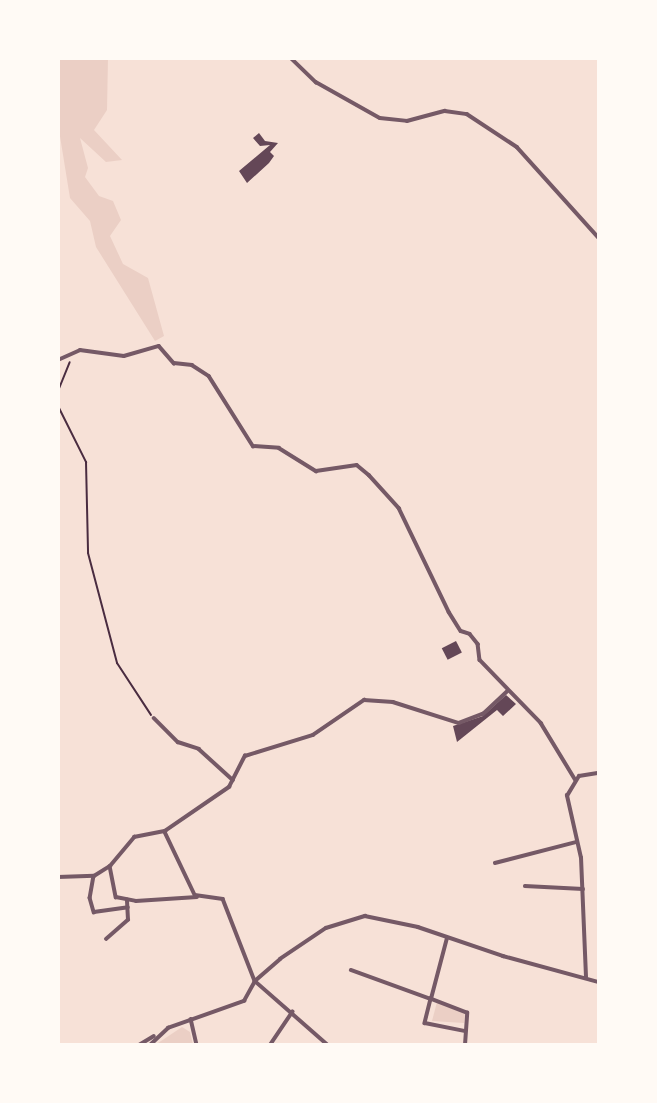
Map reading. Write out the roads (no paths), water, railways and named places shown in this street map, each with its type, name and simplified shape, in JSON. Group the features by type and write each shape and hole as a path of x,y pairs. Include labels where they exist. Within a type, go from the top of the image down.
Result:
{"street":[{"path":"291,58 316,82 380,118 407,121 456,111 497,132 599,238"},
{"path":"58,360 80,350 124,356 159,346 174,363 196,366 209,376 253,446 283,450 320,472 357,466 392,496 461,631 474,638 480,660 507,692 541,723 575,779"},
{"path":"58,877 94,876 110,866 134,837 165,831 233,780 245,756 313,735 364,700 393,702 438,719 465,723 483,714 507,692"},
{"path":"154,718 177,742 199,749 233,780"},
{"path":"586,977 584,889 567,796 575,779 585,773 599,773"},
{"path":"165,831 197,897"},
{"path":"495,863 576,842"},
{"path":"110,866 116,897 127,900 197,897 223,899 255,981 328,1045"},
{"path":"94,876 90,898 94,912 128,907"},
{"path":"525,886 584,889"},
{"path":"106,939 128,920 127,900"},
{"path":"139,1045 191,1020 244,1001 255,981 279,959 345,920 385,920 599,982"},
{"path":"447,938 425,1023 465,1031"},
{"path":"351,970 467,1013 465,1045"},
{"path":"270,1045 292,1012"},
{"path":"191,1020 197,1045"},
{"path":"150,1045 156,1035"}]}
